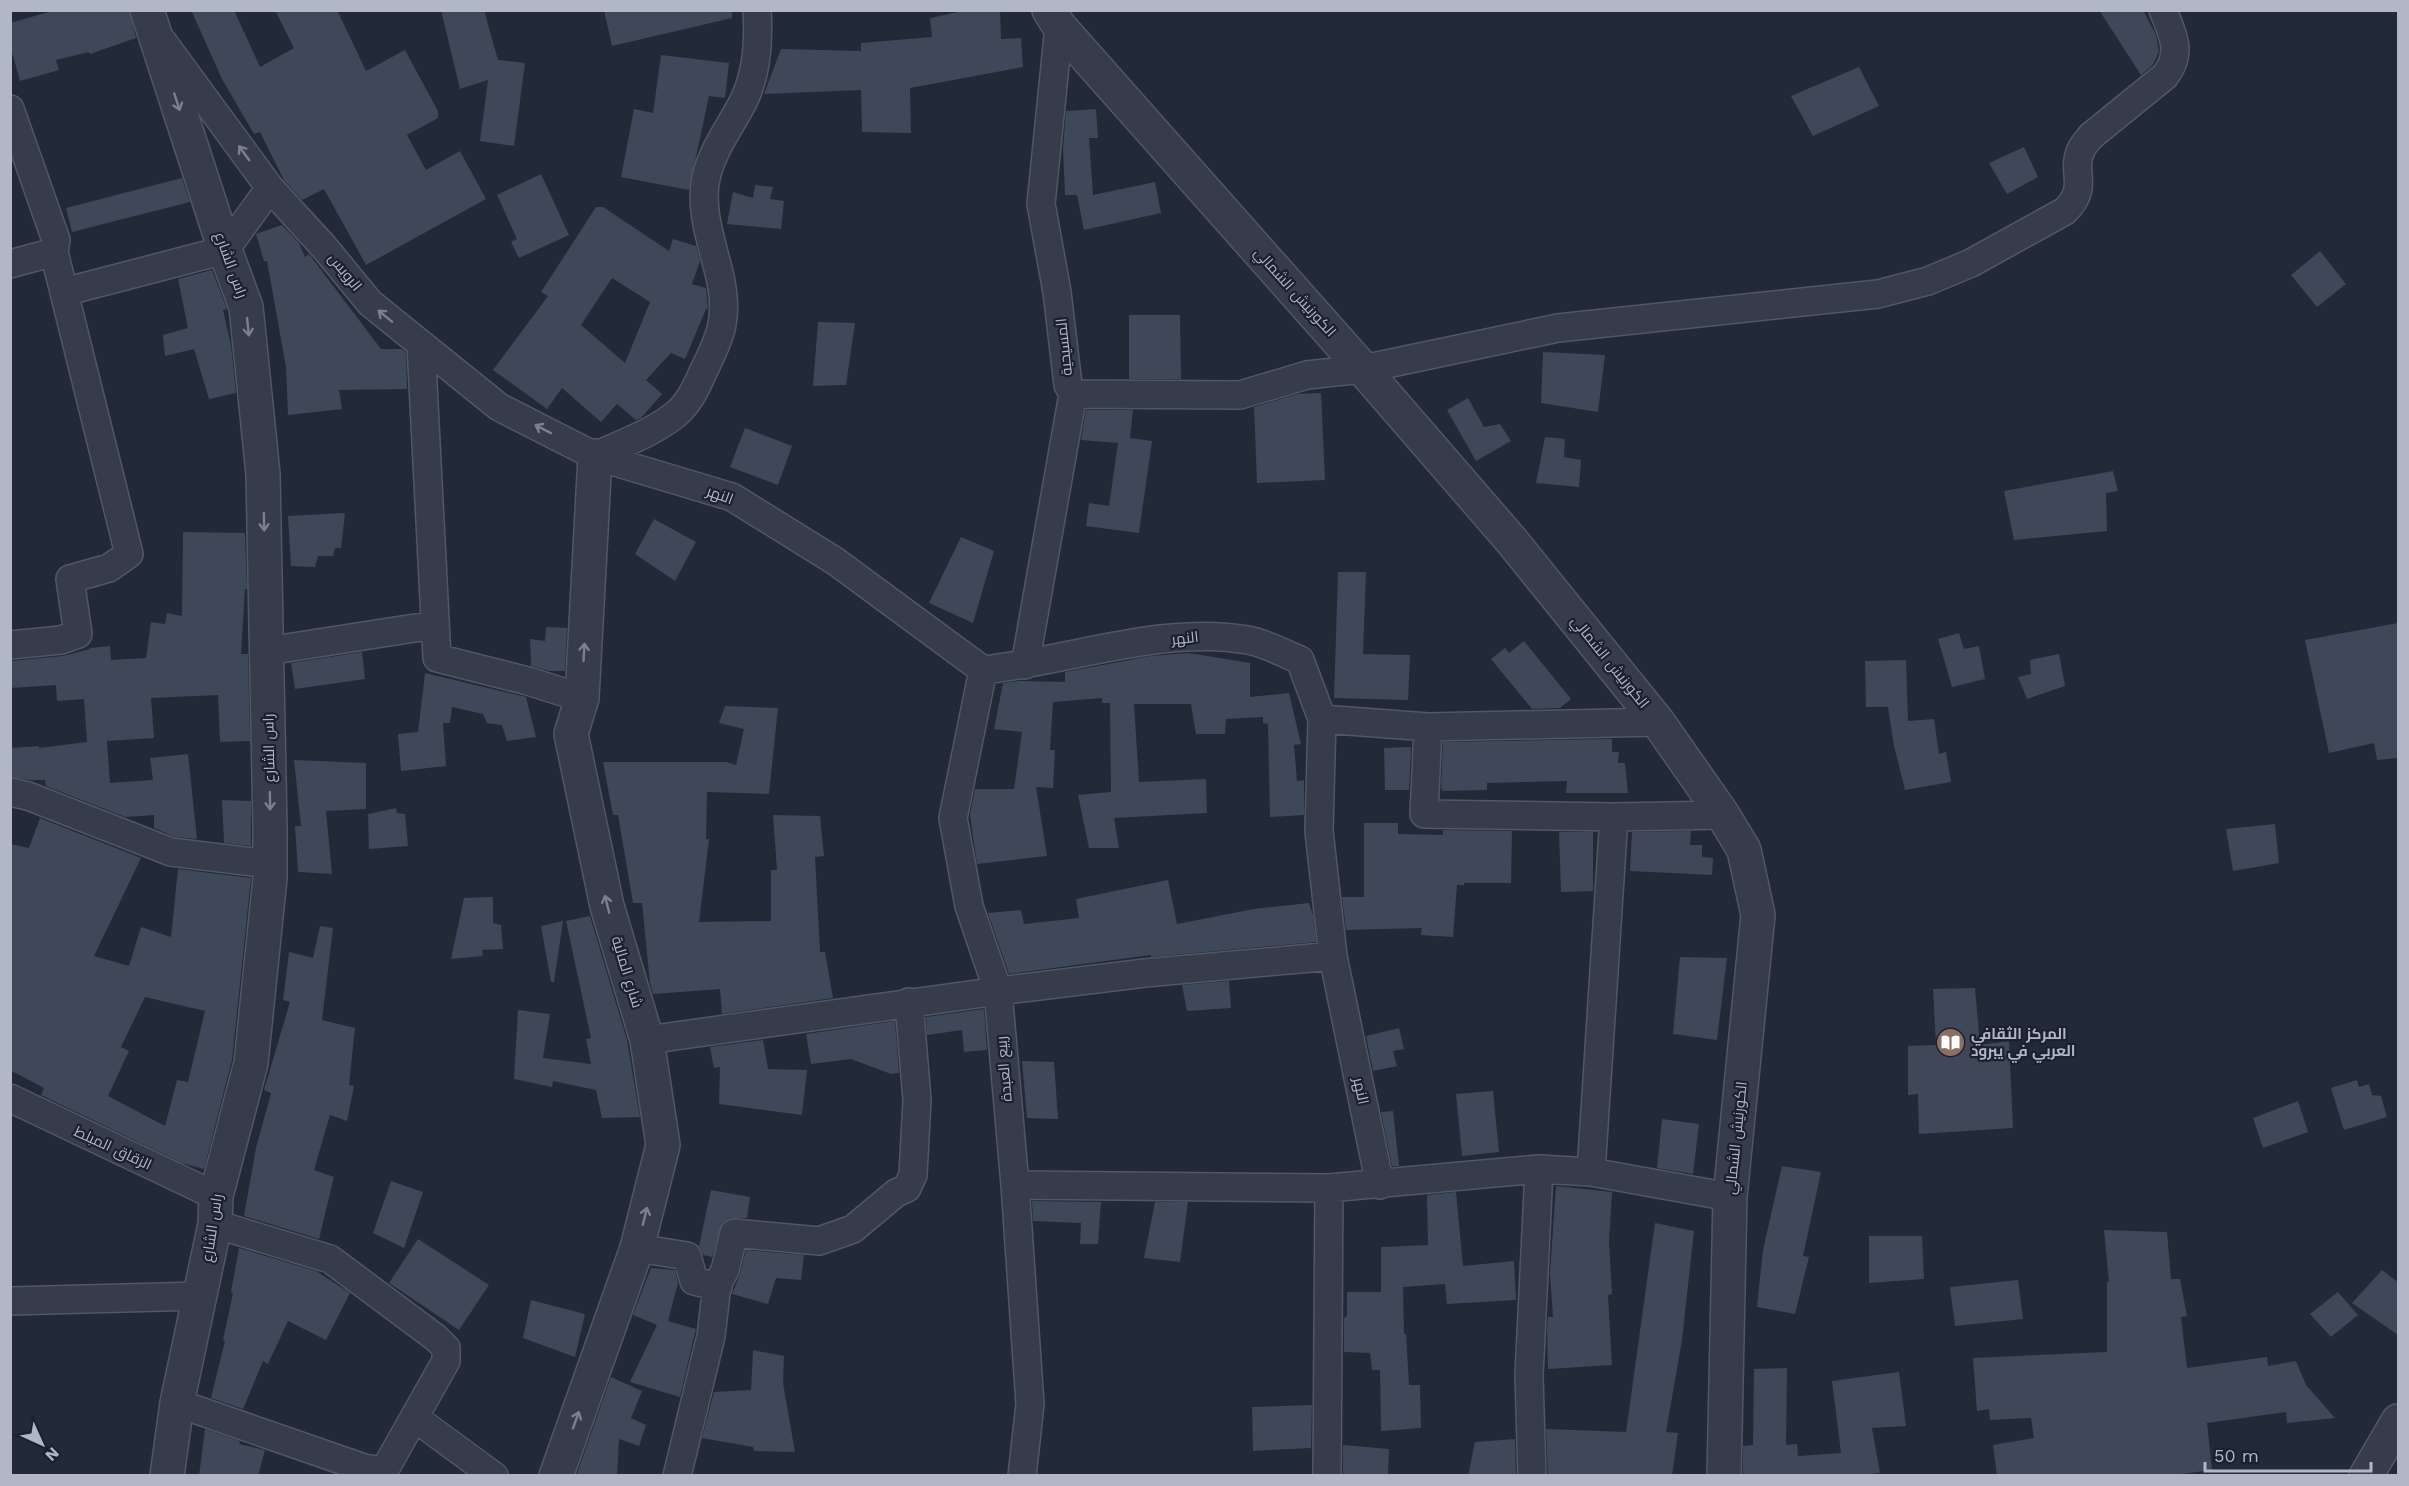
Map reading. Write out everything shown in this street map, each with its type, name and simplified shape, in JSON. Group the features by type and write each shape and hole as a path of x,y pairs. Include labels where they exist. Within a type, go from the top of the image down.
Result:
{"street":[{"path":"595,456 656,428 676,414 692,396 721,336 724,314 723,293 704,208 706,179 715,153 745,98 755,61 757,10"},
{"path":"1073,394 1240,395 1307,375 1363,369 1558,328 1878,294 1928,281 1971,263 2065,211 2075,201 2080,188 2078,161 2081,148 2091,136 2165,76 2174,65 2177,50 2163,10"},
{"name":"الكورنيش الشمالي","path":"1054,18 1511,540 1658,722 1723,815 1743,850 1758,915 1730,1197 1724,1476"},
{"name":"المسيحية","path":"1025,665 1073,394 1068,385 1057,292 1041,204 1054,18"},
{"name":"الرويس","path":"150,19 270,188 370,303 499,407 595,456"},
{"name":"راس الشارع","path":"150,19 225,250 246,307 263,474 270,864 251,1063 215,1210 200,1296 177,1403 167,1476"},
{"path":"10,109 56,240 54,252 63,292 129,554 109,568 70,579 78,634 61,640 10,645"},
{"path":"63,292 225,250 270,188"},
{"path":"10,264 54,252"},
{"path":"421,345 437,658 528,681 582,698"},
{"name":"النهر","path":"595,456 732,497 835,561 983,670 1025,665 1096,649 1199,635 1250,640 1300,660 1322,719 1319,831 1333,956 1380,1185"},
{"name":"شارع المالية","path":"556,1476 637,1248 663,1145 647,1040 607,906 571,734 582,698 595,456"},
{"path":"267,651 434,625"},
{"name":"ربيع العبدة","path":"983,670 953,818 969,906 998,991 1015,1185 1030,1404 1022,1476"},
{"path":"1322,719 1428,727 1658,722"},
{"path":"1428,727 1424,814 1614,817 1723,815"},
{"path":"10,792 28,796 171,852 270,864"},
{"path":"1591,1172 1614,817"},
{"path":"647,1040 909,1002 1145,973 1333,956"},
{"path":"677,1476 711,1336 718,1287 725,1270 734,1233 819,1241 853,1229 896,1193 907,1188 913,1175 917,1100 909,1002"},
{"name":"الزقاق المبلط","path":"10,1098 215,1210 330,1259 436,1338 446,1348 446,1361 384,1471 364,1468 177,1403"},
{"path":"1015,1185 1329,1188 1539,1169 1591,1172 1730,1197"},
{"path":"1532,1476 1529,1376 1539,1169"},
{"path":"1327,1476 1329,1188"},
{"path":"637,1248 687,1256 694,1281 718,1287"},
{"path":"10,1301 200,1296"},
{"path":"415,1418 494,1476"},
{"path":"2366,1476 2398,1421"}],"building":[{"path":"56,10 129,10 136,38 90,54 89,52 56,60 59,70 20,81 10,45 10,23"},
{"path":"191,10 234,10 260,67 294,48 275,10 337,10 366,71 405,50 438,111 438,118 407,135 426,170 460,151 486,199 366,265 324,189 302,200 284,180 260,132 254,134 222,79"},
{"path":"441,10 484,10 498,60 525,63 514,146 480,141 488,80 460,89"},
{"path":"604,10 732,10 732,18 612,46"},
{"path":"968,10 1000,10 1001,39 1021,38 1023,67 910,88 911,133 862,132 861,90 764,94 781,49 861,51 861,43 932,37 930,18"},
{"path":"2099,10 2143,10 2156,35 2159,51 2153,65 2141,75"},
{"path":"661,55 729,63 725,98 709,96 689,190 621,177 634,109 653,113"},
{"path":"1859,67 1879,106 1813,136 1791,96"},
{"path":"1096,109 1098,138 1089,138 1093,195 1155,182 1161,213 1084,230 1077,195 1065,195 1063,148 1066,111"},
{"path":"2024,147 2038,177 2007,194 1989,163"},
{"path":"541,174 569,235 519,258 511,242 517,239 497,195"},
{"path":"182,178 190,202 72,232 66,208"},
{"path":"755,185 773,187 770,199 784,201 781,229 727,224 733,192 753,198"},
{"path":"596,207 603,207 669,251 673,239 696,246 700,261 692,284 706,288 708,309 706,309 685,359 671,353 646,380 662,394 641,418 636,420 617,404 601,422 562,388 547,409 493,370 548,296 541,292","holes":["612,278 650,302 625,363 581,325"]},
{"path":"282,225 299,243 305,257 309,254 381,349 401,349 406,352 407,389 339,390 342,409 288,415 286,367 267,261 264,261 256,234"},
{"path":"2320,251 2346,284 2317,307 2291,275"},
{"path":"212,270 227,309 223,310 231,345 236,393 209,399 194,349 165,356 163,335 188,328 178,279"},
{"path":"1129,315 1180,315 1181,379 1129,379"},
{"path":"818,322 855,323 846,385 813,386"},
{"path":"1543,352 1605,355 1598,412 1541,403"},
{"path":"1321,393 1325,480 1257,483 1254,407 1298,394"},
{"path":"1468,398 1484,427 1500,424 1511,441 1476,461 1447,410"},
{"path":"1086,410 1133,410 1130,438 1152,441 1139,533 1086,526 1089,503 1109,506 1118,443 1081,440"},
{"path":"745,428 792,446 778,485 730,467"},
{"path":"1545,437 1565,439 1564,457 1581,460 1579,487 1536,483"},
{"path":"2113,471 2118,491 2106,493 2107,531 2014,540 2004,491"},
{"path":"345,513 341,548 335,548 333,556 318,556 315,567 291,566 288,516"},
{"path":"654,519 696,542 675,581 635,554"},
{"path":"183,532 245,533 247,589 245,589 241,654 248,654 250,741 220,742 218,695 151,698 154,738 107,741 110,783 153,780 150,758 188,754 197,839 175,837 154,828 154,815 125,817 46,786 45,780 10,777 10,748 39,746 39,748 87,742 84,699 57,701 56,685 10,688 10,661 63,656 90,648 110,646 111,660 146,658 151,622 165,624 167,613 182,616"},
{"path":"961,537 994,551 973,623 929,603"},
{"path":"1338,572 1366,572 1363,654 1410,655 1408,700 1334,698"},
{"path":"2398,623 2398,758 2377,760 2374,743 2329,753 2305,640"},
{"path":"546,627 567,628 565,671 549,671 531,666 530,639 545,641"},
{"path":"1959,633 1964,649 1979,646 1985,679 1952,687 1938,639"},
{"path":"1524,641 1571,699 1560,708 1532,709 1491,659 1505,648 1509,653"},
{"path":"362,652 365,679 295,689 291,663"},
{"path":"1189,653 1250,663 1250,697 1289,693 1301,744 1294,745 1297,781 1304,780 1304,815 1270,817 1268,724 1263,723 1263,717 1226,719 1225,734 1196,734 1191,704 1134,704 1139,782 1206,779 1207,813 1114,818 1119,848 1089,848 1078,795 1111,792 1110,703 1102,703 1102,698 1053,702 1050,750 1055,750 1053,788 1036,787 1047,856 977,864 970,815 975,789 1014,789 1022,732 994,729 1003,683 1065,682 1065,672 1151,656"},
{"path":"2059,654 2065,686 2027,699 2018,677 2031,674 2030,660"},
{"path":"1906,660 1908,721 1934,719 1939,754 1946,752 1951,782 1905,790 1894,746 1888,707 1866,707 1865,661"},
{"path":"425,673 526,697 536,737 507,741 502,725 487,723 483,714 452,707 450,723 443,723 446,766 401,771 398,734 418,732"},
{"path":"725,706 778,708 769,794 707,792 706,839 709,839 699,922 771,921 771,870 777,870 773,815 820,816 824,856 815,857 820,952 825,952 833,998 722,1014 720,989 653,994 642,903 633,903 618,815 613,815 603,762 726,762 736,765 744,729 719,723"},
{"path":"1612,739 1612,752 1619,752 1618,763 1625,763 1628,793 1566,793 1567,781 1487,783 1487,790 1443,791 1441,789 1443,742"},
{"path":"1411,747 1409,790 1385,790 1384,748"},
{"path":"294,760 366,763 366,809 326,811 332,874 298,872 295,826 301,826"},
{"path":"222,800 251,801 251,846 224,843"},
{"path":"396,808 397,813 405,814 408,846 369,849 368,814"},
{"path":"40,818 141,858 94,956 129,966 141,927 171,937 178,869 251,878 232,1060 204,1169 182,1163 41,1095 44,1088 10,1070 10,844 29,848","holes":["145,997 205,1011 188,1082 177,1080 165,1126 108,1096 129,1051 121,1047"]},
{"path":"1364,823 1398,823 1398,834 1443,835 1443,830 1512,831 1511,883 1457,885 1453,937 1421,935 1422,928 1346,930 1342,897 1364,897"},
{"path":"2275,824 2279,863 2233,871 2226,829"},
{"path":"1691,831 1690,845 1702,845 1702,857 1713,858 1712,875 1630,871 1632,832"},
{"path":"1559,832 1593,832 1593,891 1561,892"},
{"path":"1168,880 1177,924 1254,909 1309,903 1313,915 1316,942 1151,957 1151,955 1009,974 988,913 1021,910 1024,924 1079,918 1076,899"},
{"path":"493,897 493,923 501,925 503,949 482,950 483,956 451,959 464,898"},
{"path":"590,916 627,1040 640,1117 602,1118 596,1090 553,1081 552,1087 514,1079 518,1010 550,1014 543,1058 591,1064 586,1039 591,1038 566,921"},
{"path":"563,921 554,982 551,982 541,926"},
{"path":"320,926 333,928 322,1020 355,1028 349,1085 354,1086 347,1121 330,1115 314,1170 334,1177 319,1239 244,1216 256,1148 271,1093 264,1090 290,1002 283,1000 289,952 313,958"},
{"path":"1680,957 1727,958 1717,1040 1673,1034"},
{"path":"1229,981 1231,1008 1187,1011 1182,985"},
{"path":"1975,988 1980,1045 2009,1041 2013,1128 1919,1134 1918,1094 1908,1095 1908,1046 1936,1045 1933,989"},
{"path":"984,1009 987,1050 964,1052 962,1030 927,1035 926,1017"},
{"path":"895,1021 899,1073 891,1074 851,1059 811,1064 806,1034"},
{"path":"1399,1028 1404,1049 1393,1051 1397,1066 1373,1071 1366,1036"},
{"path":"763,1040 768,1069 807,1070 802,1115 719,1104 720,1067 714,1068 710,1047"},
{"path":"1022,1061 1054,1062 1058,1119 1027,1118"},
{"path":"2357,1080 2359,1087 2369,1084 2372,1095 2381,1096 2387,1117 2344,1130 2331,1088"},
{"path":"1493,1091 1499,1152 1462,1156 1456,1094"},
{"path":"2298,1101 2308,1132 2263,1148 2253,1118"},
{"path":"1393,1111 1399,1166 1392,1166 1381,1112"},
{"path":"1662,1119 1699,1124 1693,1174 1657,1168"},
{"path":"1782,1166 1821,1172 1803,1256 1809,1257 1795,1314 1757,1307 1763,1250"},
{"path":"391,1181 423,1192 404,1248 373,1233"},
{"path":"1556,1186 1612,1192 1609,1241 1612,1294 1608,1295 1612,1365 1548,1369 1547,1329 1548,1317 1553,1317 1550,1273"},
{"path":"711,1190 750,1197 747,1218 729,1218 722,1223 712,1257 703,1255 699,1246"},
{"path":"1456,1192 1463,1266 1514,1261 1516,1300 1447,1304 1445,1284 1403,1287 1404,1334 1406,1334 1409,1385 1420,1385 1421,1428 1381,1431 1380,1370 1372,1370 1370,1353 1344,1352 1347,1292 1381,1292 1381,1247 1428,1245 1427,1195"},
{"path":"1032,1201 1101,1202 1098,1244 1080,1244 1081,1223 1033,1221"},
{"path":"1155,1202 1188,1202 1180,1262 1144,1258"},
{"path":"1655,1223 1694,1231 1682,1340 1666,1432 1678,1433 1672,1476 1548,1476 1546,1429 1626,1432"},
{"path":"2104,1230 2167,1232 2171,1279 2180,1279 2187,1316 2181,1317 2187,1368 2267,1357 2268,1366 2296,1361 2306,1385 2335,1418 2287,1423 2286,1412 2207,1423 2212,1470 2166,1476 1997,1476 1993,1445 2034,1438 2031,1418 1990,1420 1989,1409 1977,1411 1973,1358 2107,1352 2107,1282 2109,1282"},
{"path":"1869,1236 1922,1236 1924,1279 1869,1283"},
{"path":"418,1239 489,1285 459,1330 389,1283"},
{"path":"239,1248 316,1271 350,1293 326,1340 288,1321 268,1364 263,1361 243,1409 211,1398 225,1341 223,1340"},
{"path":"746,1250 804,1255 801,1280 776,1278 768,1304 732,1294"},
{"path":"651,1268 675,1270 678,1283 668,1321 696,1329 680,1397 630,1382 657,1325 633,1315"},
{"path":"2382,1270 2398,1282 2398,1335 2352,1303"},
{"path":"2018,1280 2023,1319 1955,1326 1950,1287"},
{"path":"2338,1292 2358,1315 2331,1337 2310,1314"},
{"path":"531,1300 585,1314 575,1357 523,1338"},
{"path":"753,1350 784,1356 783,1383 795,1452 754,1451 753,1447 702,1438 714,1392 751,1390"},
{"path":"1787,1368 1786,1445 1797,1444 1798,1456 1841,1453 1832,1381 1899,1372 1906,1426 1872,1428 1880,1473 1855,1476 1743,1476 1743,1446 1753,1445 1754,1369"},
{"path":"611,1377 642,1391 631,1418 646,1425 639,1446 619,1439 617,1476 576,1476"},
{"path":"1312,1405 1311,1448 1253,1451 1252,1407"},
{"path":"205,1429 240,1441 239,1444 265,1450 258,1476 199,1476"},
{"path":"1515,1439 1516,1476 1468,1476 1475,1442"},
{"path":"1343,1445 1389,1449 1388,1476 1343,1476"}],"place":[{"name":"المركز الثقافي العربي في يبرود","path":"1950,1043"}]}
